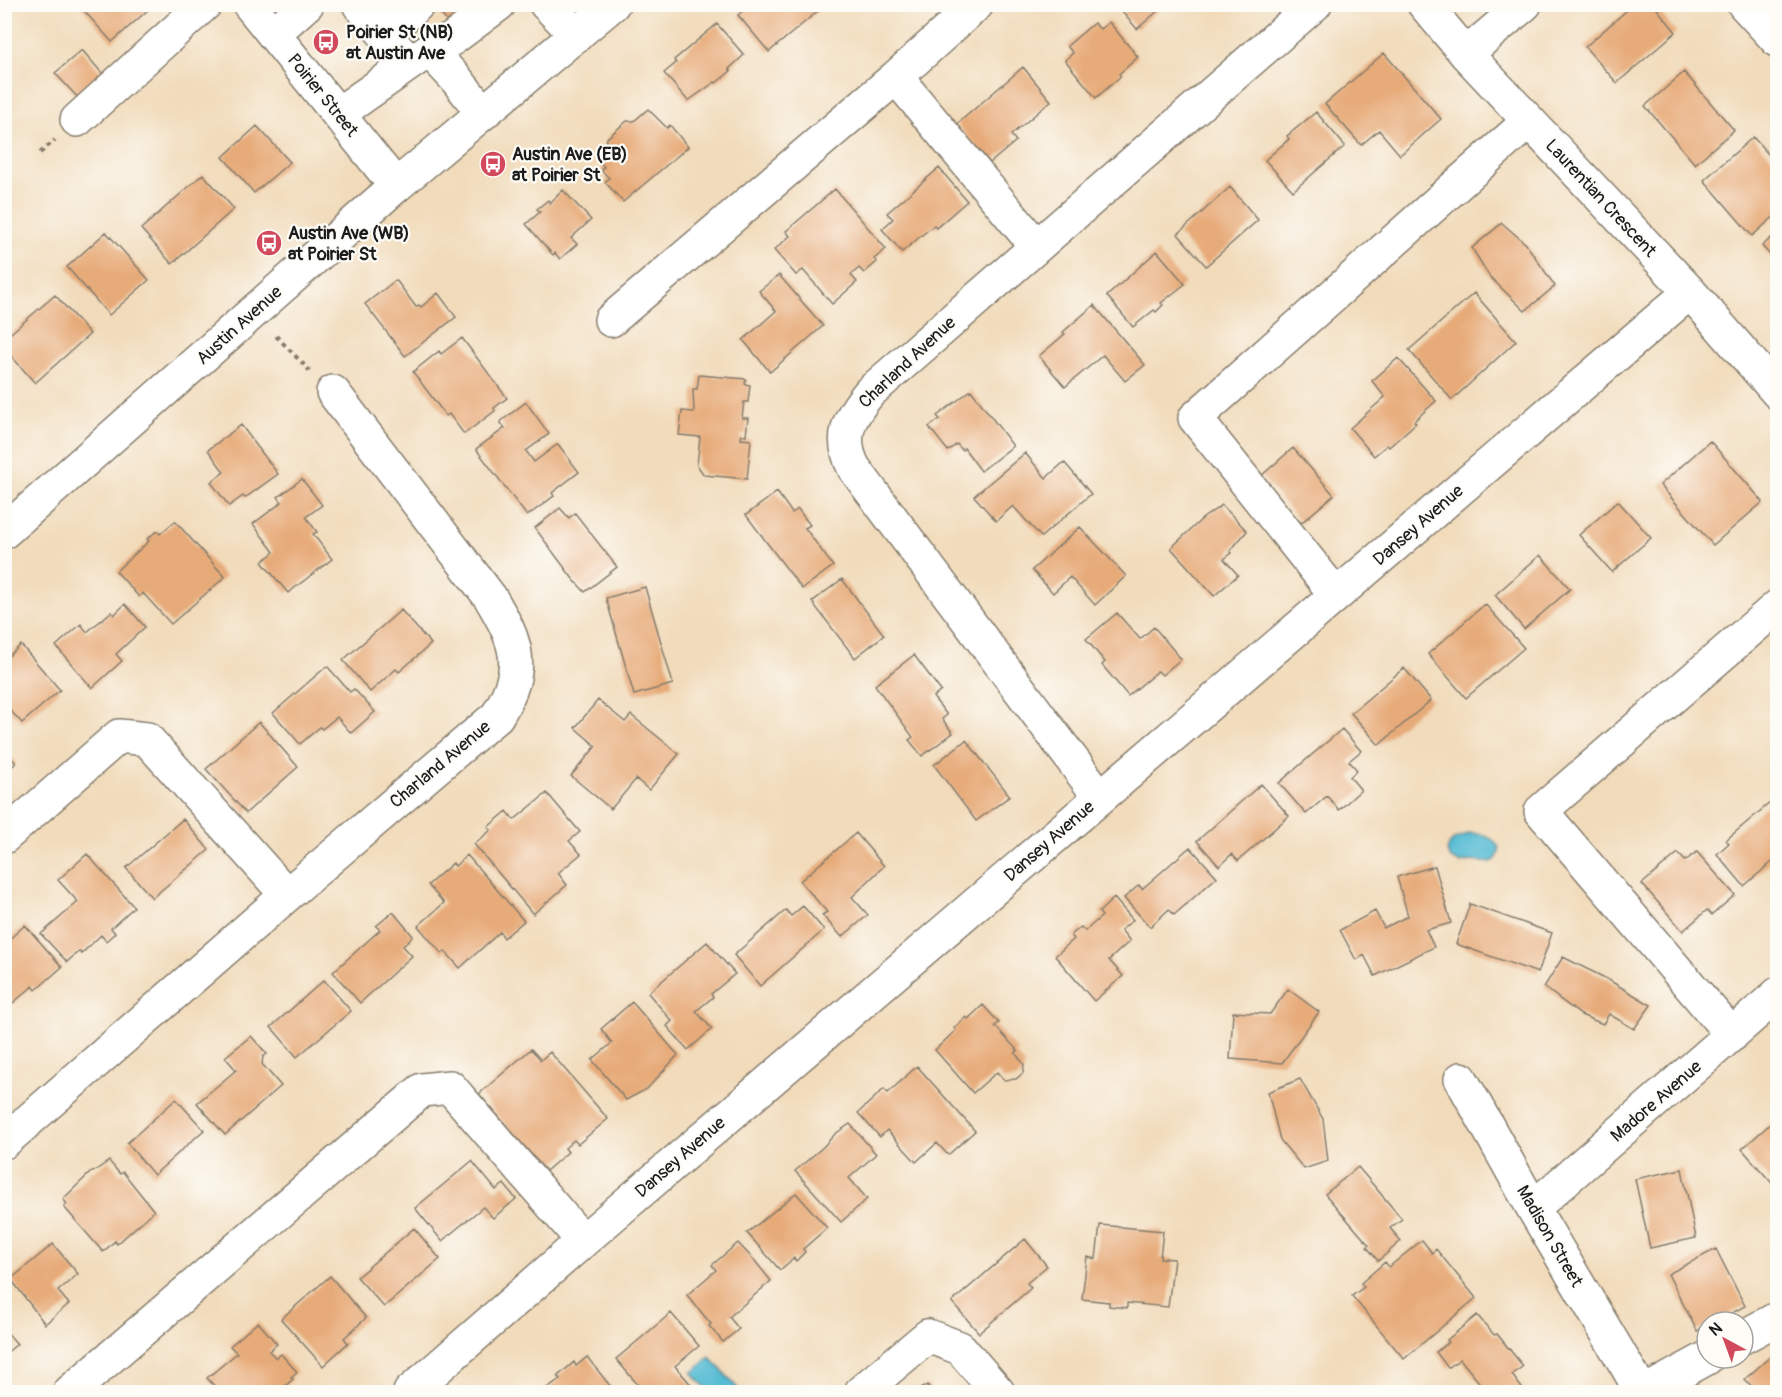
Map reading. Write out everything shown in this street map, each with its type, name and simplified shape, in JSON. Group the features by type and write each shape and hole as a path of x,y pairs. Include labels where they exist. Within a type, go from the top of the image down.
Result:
{"street":[{"path":"77,120 205,4"},
{"name":"Poirier Street","path":"249,4 396,186"},
{"path":"273,34 307,4"},
{"path":"359,4 385,34 457,80 483,113"},
{"path":"385,34 418,4"},
{"path":"338,114 419,57 452,39 499,4"},
{"path":"546,4 577,35"},
{"name":"Austin Avenue","path":"4,532 396,186 613,4"},
{"path":"611,320 896,77 977,4"},
{"name":"Charland Avenue","path":"1100,797 854,468 846,443 848,428 854,411 870,392 1316,4"},
{"name":"Laurentian Crescent","path":"1424,4 1466,54 1690,292 1778,393"},
{"path":"1466,54 1525,4"},
{"path":"1744,4 1778,41"},
{"path":"896,77 1036,246"},
{"path":"1336,595 1195,418 1529,121"},
{"name":"Dansey Avenue","path":"410,1392 1690,292"},
{"name":"Charland Avenue","path":"4,1142 287,895 497,716 508,698 514,679 517,656 512,637 490,597 333,392"},
{"path":"1732,1035 1541,811 1778,606"},
{"path":"4,837 119,736 147,739 287,895"},
{"name":"Madore Avenue","path":"1533,1208 1778,994"},
{"name":"Madison Street","path":"1461,1079 1533,1208 1644,1392"},
{"path":"70,1392 422,1090 450,1087 583,1241"},
{"path":"1755,1330 1778,1318"},
{"path":"861,1392 928,1336 960,1348 998,1392"},
{"path":"1644,1392 1695,1364"}],"path":[{"path":"254,310 292,354 333,392"}],"water":[{"path":"1471,833 1483,835 1498,845 1498,855 1494,861 1460,863 1451,859 1447,852 1450,844"},
{"path":"710,1357 741,1392 710,1392 692,1373"}],"building":[{"path":"78,4 143,4 148,10 112,42"},
{"path":"432,4 481,4 456,32"},
{"path":"750,4 812,4 818,11 769,52 738,15"},
{"path":"1116,4 1166,4 1137,29"},
{"path":"1634,4 1653,4 1676,32 1617,83 1585,47"},
{"path":"1109,22 1138,57 1096,98 1065,60 1073,53 1067,46 1094,23 1100,29"},
{"path":"717,24 744,55 729,69 731,71 688,101 664,73 676,63 674,60"},
{"path":"82,50 107,79 81,101 55,73"},
{"path":"1384,53 1441,119 1400,155 1379,130 1361,145 1325,104"},
{"path":"1023,67 1051,101 1011,135 1016,141 990,163 957,124"},
{"path":"1684,72 1734,130 1695,164 1645,106"},
{"path":"648,109 667,128 670,125 688,147 623,202 605,182 609,178 601,170 604,167 595,156 605,148 607,138 627,121 634,121"},
{"path":"1316,112 1345,146 1293,191 1265,160 1289,139 1287,136"},
{"path":"257,126 290,162 254,193 223,157"},
{"path":"1753,137 1778,165 1778,213 1752,236 1704,180"},
{"path":"939,168 967,201 936,228 934,225 902,252 882,229 893,219 887,213"},
{"path":"203,174 234,209 172,264 141,229"},
{"path":"1230,187 1258,220 1206,266 1178,234"},
{"path":"835,189 886,249 874,259 877,262 864,273 859,268 851,275 857,282 832,304 803,270 796,275 774,250 790,236 786,231"},
{"path":"563,190 591,220 571,238 577,244 560,259 555,253 553,255 526,224 540,212 537,209 548,200 550,203"},
{"path":"1502,223 1526,244 1555,286 1525,311 1489,276 1472,248"},
{"path":"106,232 149,280 109,315 67,267"},
{"path":"1778,232 1778,264 1762,246"},
{"path":"1157,251 1185,284 1161,303 1163,305 1156,312 1154,310 1133,327 1107,296"},
{"path":"779,275 823,326 770,372 743,340 776,311 759,291"},
{"path":"396,280 416,307 419,305 421,307 438,293 456,317 405,356 365,304"},
{"path":"1474,293 1516,341 1452,400 1409,350"},
{"path":"55,295 90,334 35,383 4,348 4,339"},
{"path":"1094,305 1145,365 1125,381 1103,355 1065,387 1039,356"},
{"path":"462,338 507,398 494,408 495,411 464,434 449,414 446,416 413,372 439,351 441,354"},
{"path":"1398,358 1436,401 1389,447 1387,445 1374,456 1350,428 1385,397 1372,381"},
{"path":"699,375 746,379 745,384 750,385 748,402 744,402 742,418 748,418 746,435 741,435 741,439 751,440 747,479 704,475 697,465 700,437 679,435 682,411 694,412 693,389 697,389"},
{"path":"971,390 1013,446 981,471 964,448 962,450 957,444 948,451 929,427 940,419 937,416"},
{"path":"526,402 549,434 526,451 534,462 558,444 579,472 552,493 554,496 527,516 476,449 505,428 500,422"},
{"path":"241,425 278,474 245,498 243,496 229,506 211,482 224,472 208,450"},
{"path":"1710,441 1763,502 1713,545 1660,485"},
{"path":"1293,448 1334,495 1301,523 1261,476"},
{"path":"1025,453 1046,478 1064,462 1091,494 1041,537 1013,506 996,521 974,496"},
{"path":"302,479 322,505 306,517 317,532 313,534 332,559 288,593 262,562 274,552 253,524 282,502 278,497"},
{"path":"777,492 792,513 798,509 810,525 805,528 833,566 802,589 746,515"},
{"path":"1618,501 1651,538 1612,572 1579,535"},
{"path":"1222,505 1247,531 1230,551 1232,553 1224,559 1238,575 1214,596 1171,548 1203,518"},
{"path":"560,508 569,518 575,513 617,567 585,592 535,528"},
{"path":"175,521 225,577 171,624 143,593 139,597 116,571 149,541 147,539 157,531 160,534"},
{"path":"1080,527 1126,576 1095,605 1070,577 1053,593 1032,570"},
{"path":"1540,555 1570,589 1524,629 1495,595"},
{"path":"842,579 884,635 855,658 812,602"},
{"path":"645,587 673,684 634,695 606,598"},
{"path":"125,604 145,627 116,654 122,661 92,688 56,646 81,624 87,632 111,612 114,615"},
{"path":"1485,604 1524,648 1466,698 1428,654"},
{"path":"401,610 431,644 399,672 396,669 370,692 343,660"},
{"path":"1117,613 1140,639 1154,627 1181,659 1162,675 1158,671 1128,696 1102,665 1105,662 1086,639"},
{"path":"21,645 60,690 22,723 4,704 4,660"},
{"path":"914,655 941,691 933,697 947,715 942,719 953,733 922,756 909,740 913,737 875,685"},
{"path":"327,666 350,692 354,689 375,712 351,733 337,717 322,729 320,727 300,744 273,713"},
{"path":"1404,668 1431,700 1379,745 1351,713"},
{"path":"598,700 625,722 631,715 679,754 649,790 636,779 611,809 571,776 596,746 575,728"},
{"path":"259,722 298,767 246,813 206,769"},
{"path":"1342,729 1361,751 1349,761 1357,770 1350,777 1361,790 1339,810 1327,796 1306,814 1279,783"},
{"path":"966,740 1010,796 976,821 934,765"},
{"path":"4,750 16,763 4,773"},
{"path":"1261,784 1289,816 1238,861 1232,854 1219,866 1197,841"},
{"path":"547,793 580,832 569,841 581,854 558,873 567,885 533,914 474,844 491,830 488,827 507,811 514,820"},
{"path":"1778,796 1778,857 1744,886 1717,854 1729,843 1726,840"},
{"path":"183,819 209,850 152,898 126,868"},
{"path":"856,833 884,866 852,897 868,915 842,937 822,915 827,912 800,881"},
{"path":"1190,847 1217,877 1174,915 1169,909 1150,927 1124,898 1139,885 1142,889"},
{"path":"1697,852 1735,895 1712,915 1707,910 1683,931 1642,884 1678,853 1685,861"},
{"path":"87,854 134,907 111,928 115,933 106,941 101,935 81,954 79,951 67,962 41,934 78,902 58,880"},
{"path":"467,855 524,921 504,938 500,932 460,968 445,951 442,954 418,926 444,903 428,885 453,863 455,866"},
{"path":"1435,866 1451,923 1426,930 1434,947 1375,976 1364,955 1356,960 1340,930 1375,911 1384,928 1408,916 1397,877"},
{"path":"1114,898 1133,920 1121,930 1130,941 1109,960 1123,976 1094,1001 1055,956 1074,939 1071,935 1081,927 1085,931 1102,916 1099,912"},
{"path":"1470,904 1552,933 1538,973 1456,944"},
{"path":"803,906 824,930 760,986 734,955 786,910 791,916"},
{"path":"393,912 413,936 403,946 412,956 360,1003 333,972 380,930 376,926"},
{"path":"25,925 62,967 36,990 33,986 13,1003 4,993 4,944"},
{"path":"707,942 735,974 711,994 713,997 696,1011 712,1029 688,1050 667,1026 672,1021 648,993"},
{"path":"1563,957 1651,1005 1634,1029 1609,1014 1603,1024 1581,1015 1544,987"},
{"path":"324,980 351,1011 297,1057 271,1027"},
{"path":"1288,989 1319,1012 1282,1063 1230,1059 1233,1012 1270,1014"},
{"path":"632,1002 678,1055 647,1089 626,1100 592,1060 612,1043 601,1029"},
{"path":"983,1005 999,1023 995,1026 1018,1051 1015,1053 1024,1064 1023,1073 1016,1079 1004,1080 997,1072 973,1093 935,1050 956,1030 954,1028"},
{"path":"251,1036 267,1054 263,1057 262,1064 281,1086 225,1135 197,1103 236,1070 225,1057"},
{"path":"531,1049 541,1060 550,1052 608,1119 578,1144 574,1140 565,1148 568,1152 546,1171 479,1094"},
{"path":"917,1066 975,1131 948,1155 937,1143 916,1162 887,1130 880,1137 858,1113 884,1089 888,1093"},
{"path":"1300,1079 1323,1119 1328,1161 1304,1169 1280,1140 1268,1092"},
{"path":"176,1099 204,1130 154,1175 127,1143"},
{"path":"1778,1117 1778,1190 1742,1149"},
{"path":"850,1124 876,1154 849,1178 867,1199 841,1222 795,1171 835,1134"},
{"path":"109,1161 120,1174 123,1172 154,1211 117,1244 115,1241 103,1252 64,1207 67,1204 63,1199 92,1171"},
{"path":"472,1161 496,1190 504,1184 516,1199 493,1218 483,1207 442,1241 415,1208"},
{"path":"1358,1167 1402,1219 1390,1228 1401,1241 1378,1261 1367,1247 1369,1245 1325,1194"},
{"path":"1682,1169 1696,1238 1650,1248 1635,1179"},
{"path":"796,1193 827,1228 803,1249 805,1252 796,1261 794,1258 780,1270 747,1233"},
{"path":"1100,1225 1163,1231 1160,1258 1174,1259 1168,1307 1127,1303 1127,1308 1109,1306 1109,1302 1082,1299 1087,1257 1096,1259"},
{"path":"414,1228 440,1259 384,1307 357,1277"},
{"path":"1025,1239 1047,1266 1027,1283 1031,1288 979,1333 952,1302"},
{"path":"1422,1240 1432,1253 1436,1249 1476,1298 1404,1359 1352,1296 1364,1287 1361,1283 1385,1262 1389,1267"},
{"path":"738,1243 771,1281 729,1317 739,1329 723,1342 687,1295 716,1270 712,1265"},
{"path":"53,1244 78,1274 58,1291 69,1304 45,1324 11,1279"},
{"path":"1716,1249 1745,1306 1738,1310 1695,1310 1695,1327 1668,1274"},
{"path":"330,1276 366,1318 344,1338 348,1343 323,1366 281,1319"},
{"path":"671,1313 699,1346 675,1366 694,1388 689,1392 644,1392 616,1359"},
{"path":"1477,1315 1494,1335 1497,1334 1523,1366 1512,1375 1522,1388 1517,1392 1487,1392 1460,1359 1448,1368 1436,1352"},
{"path":"258,1322 277,1344 269,1351 276,1358 281,1354 297,1372 281,1392 220,1392 207,1378 237,1353 230,1346"},
{"path":"4,1329 17,1344 4,1355"},
{"path":"1778,1350 1778,1392 1757,1392 1745,1379"},
{"path":"587,1357 615,1392 541,1392 560,1379 558,1376 574,1362 576,1366"},
{"path":"928,1385 932,1392 914,1392"}],"place":[{"name":"Poirier St (NB) at Austin Ave","path":"326,42"},
{"name":"Austin Ave (EB) at Poirier St","path":"493,164"},
{"name":"Austin Ave (WB) at Poirier St","path":"269,243"}]}
